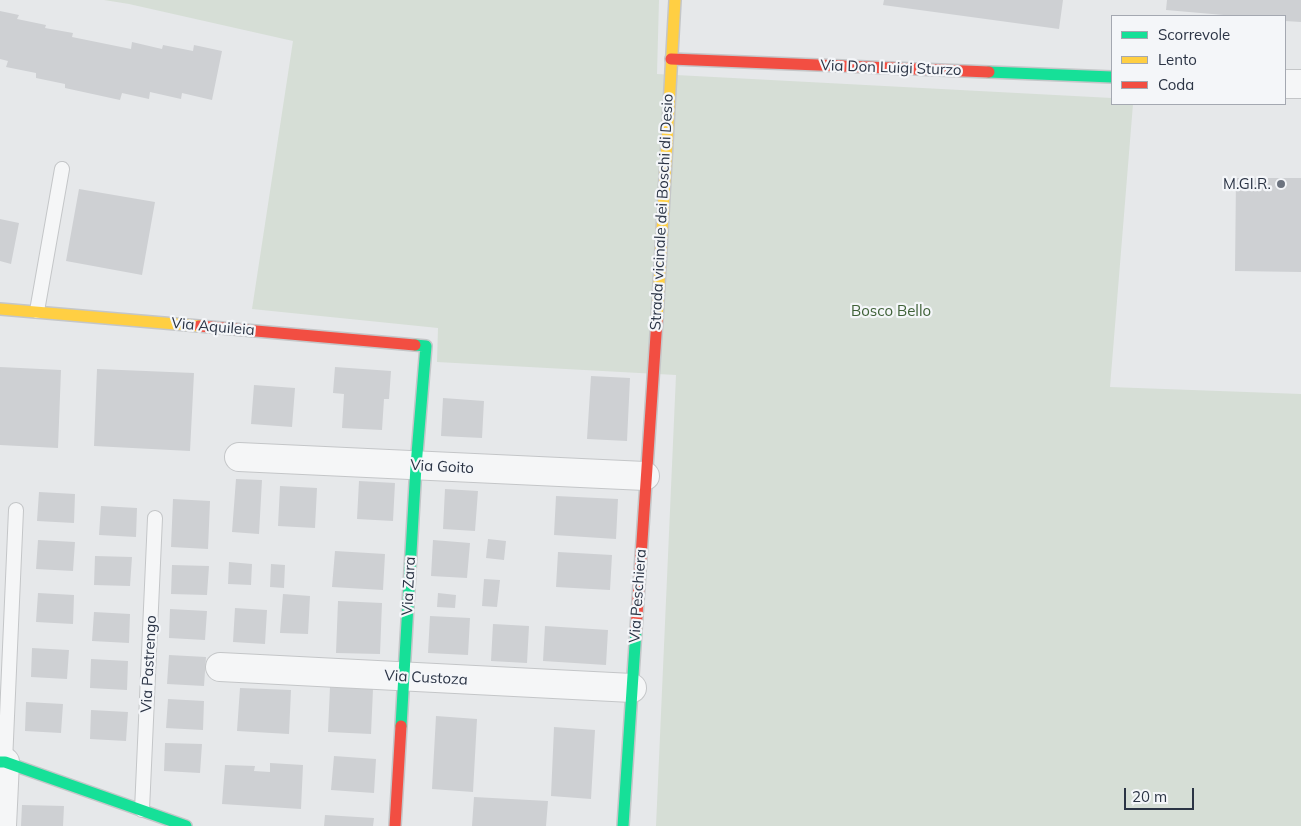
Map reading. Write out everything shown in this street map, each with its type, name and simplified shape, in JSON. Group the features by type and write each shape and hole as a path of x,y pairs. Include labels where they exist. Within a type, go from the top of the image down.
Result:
{"street":[{"name":"Strada vicinale dei Boschi di Desio","path":"652,366 675,0"},
{"name":"Via Don Luigi Sturzo","path":"671,59 1111,77"},
{"path":"1286,84 1301,84"},
{"name":"Via Aquileia","path":"0,309 426,346"},
{"name":"Via Zara","path":"395,826 416,466 426,346"},
{"name":"Via Peschiera","path":"623,826 645,476 652,400 652,366"},
{"name":"Via Goito","path":"239,457 645,476"},
{"name":"Via Custoza","path":"220,667 632,688"},
{"path":"2,826 2,762 186,826"}],"lane":[{"path":"37,311 62,169"},
{"path":"2,762 16,510"},
{"name":"Via Pastrengo","path":"142,810 155,518"}],"green space":[{"name":"Bosco Bello","path":"104,0 659,0 657,74 1111,98 1111,105 1133,105 1110,387 1301,394 1301,826 656,826 676,375 437,362 438,328 252,309 293,41"}],"building":[{"path":"884,0 1063,0 1059,29 883,5"},
{"path":"1167,0 1301,0 1301,22 1286,21 1286,15 1224,15 1166,10"},
{"path":"0,11 19,15 17,19 46,25 45,28 73,33 72,37 131,49 132,42 162,49 163,45 193,51 194,45 222,51 212,100 182,93 181,99 150,92 149,99 122,93 120,100 65,88 65,84 36,78 36,73 6,67 8,61 0,59"},
{"path":"1236,178 1301,178 1301,272 1235,271"},
{"path":"79,189 155,202 142,275 66,261"},
{"path":"0,219 19,223 11,264 0,261"},
{"path":"0,367 61,370 58,448 0,445"},
{"path":"335,367 391,371 389,399 384,399 382,430 342,428 344,394 333,393"},
{"path":"97,369 194,373 190,451 94,446"},
{"path":"591,376 630,378 627,441 587,439"},
{"path":"254,385 295,388 292,427 251,424"},
{"path":"443,398 484,401 482,438 441,436"},
{"path":"236,479 262,480 259,534 232,532"},
{"path":"359,481 395,483 393,521 357,519"},
{"path":"280,486 317,488 315,528 278,526"},
{"path":"445,489 478,491 475,531 443,529"},
{"path":"39,492 75,494 74,523 37,521"},
{"path":"556,496 618,499 616,539 554,535"},
{"path":"173,499 210,501 208,549 171,547"},
{"path":"101,506 137,508 136,537 99,535"},
{"path":"488,539 506,541 504,560 486,558"},
{"path":"38,540 75,542 73,571 36,569"},
{"path":"433,540 470,543 467,578 431,576"},
{"path":"335,551 385,554 383,590 332,587"},
{"path":"558,552 612,555 610,590 556,587"},
{"path":"95,556 132,557 130,586 94,585"},
{"path":"229,562 252,564 251,585 228,584"},
{"path":"271,564 285,565 284,588 270,587"},
{"path":"172,565 209,566 207,595 171,594"},
{"path":"484,579 500,580 497,607 482,606"},
{"path":"38,593 74,595 73,624 36,622"},
{"path":"438,593 456,595 455,608 437,607"},
{"path":"283,594 310,596 308,634 280,633"},
{"path":"338,601 382,603 380,654 336,653"},
{"path":"235,608 267,610 265,644 233,642"},
{"path":"170,609 207,611 205,640 169,638"},
{"path":"94,612 130,614 129,643 92,641"},
{"path":"430,616 470,618 468,655 428,653"},
{"path":"493,624 529,626 527,663 491,661"},
{"path":"545,626 608,630 606,665 543,661"},
{"path":"32,648 69,650 67,679 31,677"},
{"path":"169,655 206,657 204,686 167,684"},
{"path":"91,659 128,661 127,690 90,688"},
{"path":"330,687 373,689 371,734 328,732"},
{"path":"240,688 291,690 289,734 237,731"},
{"path":"168,699 204,701 203,730 166,728"},
{"path":"26,702 63,704 61,733 25,731"},
{"path":"91,710 128,712 126,741 90,739"},
{"path":"436,716 477,719 473,792 432,789"},
{"path":"554,727 595,730 591,799 551,796"},
{"path":"165,743 202,744 200,773 164,771"},
{"path":"334,756 376,759 374,793 331,790"},
{"path":"270,763 303,765 301,809 222,804 225,765 255,766 254,771 270,772"},
{"path":"474,797 548,801 546,826 472,826"},
{"path":"22,805 64,806 63,826 21,826"},
{"path":"325,815 374,818 373,826 324,826"}],"traffic: fast":[{"path":"989,72 1111,77"},
{"path":"401,726 416,466 426,346 415,345"},
{"path":"623,826 636,630"},
{"path":"0,762 5,762 186,826"}],"traffic: slow":[{"path":"657,320 675,0"},
{"path":"0,309 199,326"}],"traffic: jam":[{"path":"671,59 989,72"},
{"path":"636,630 657,320"},
{"path":"199,326 415,345"},
{"path":"395,826 401,726"}],"place":[{"name":"M.GI.R.","path":"1281,184"}]}
